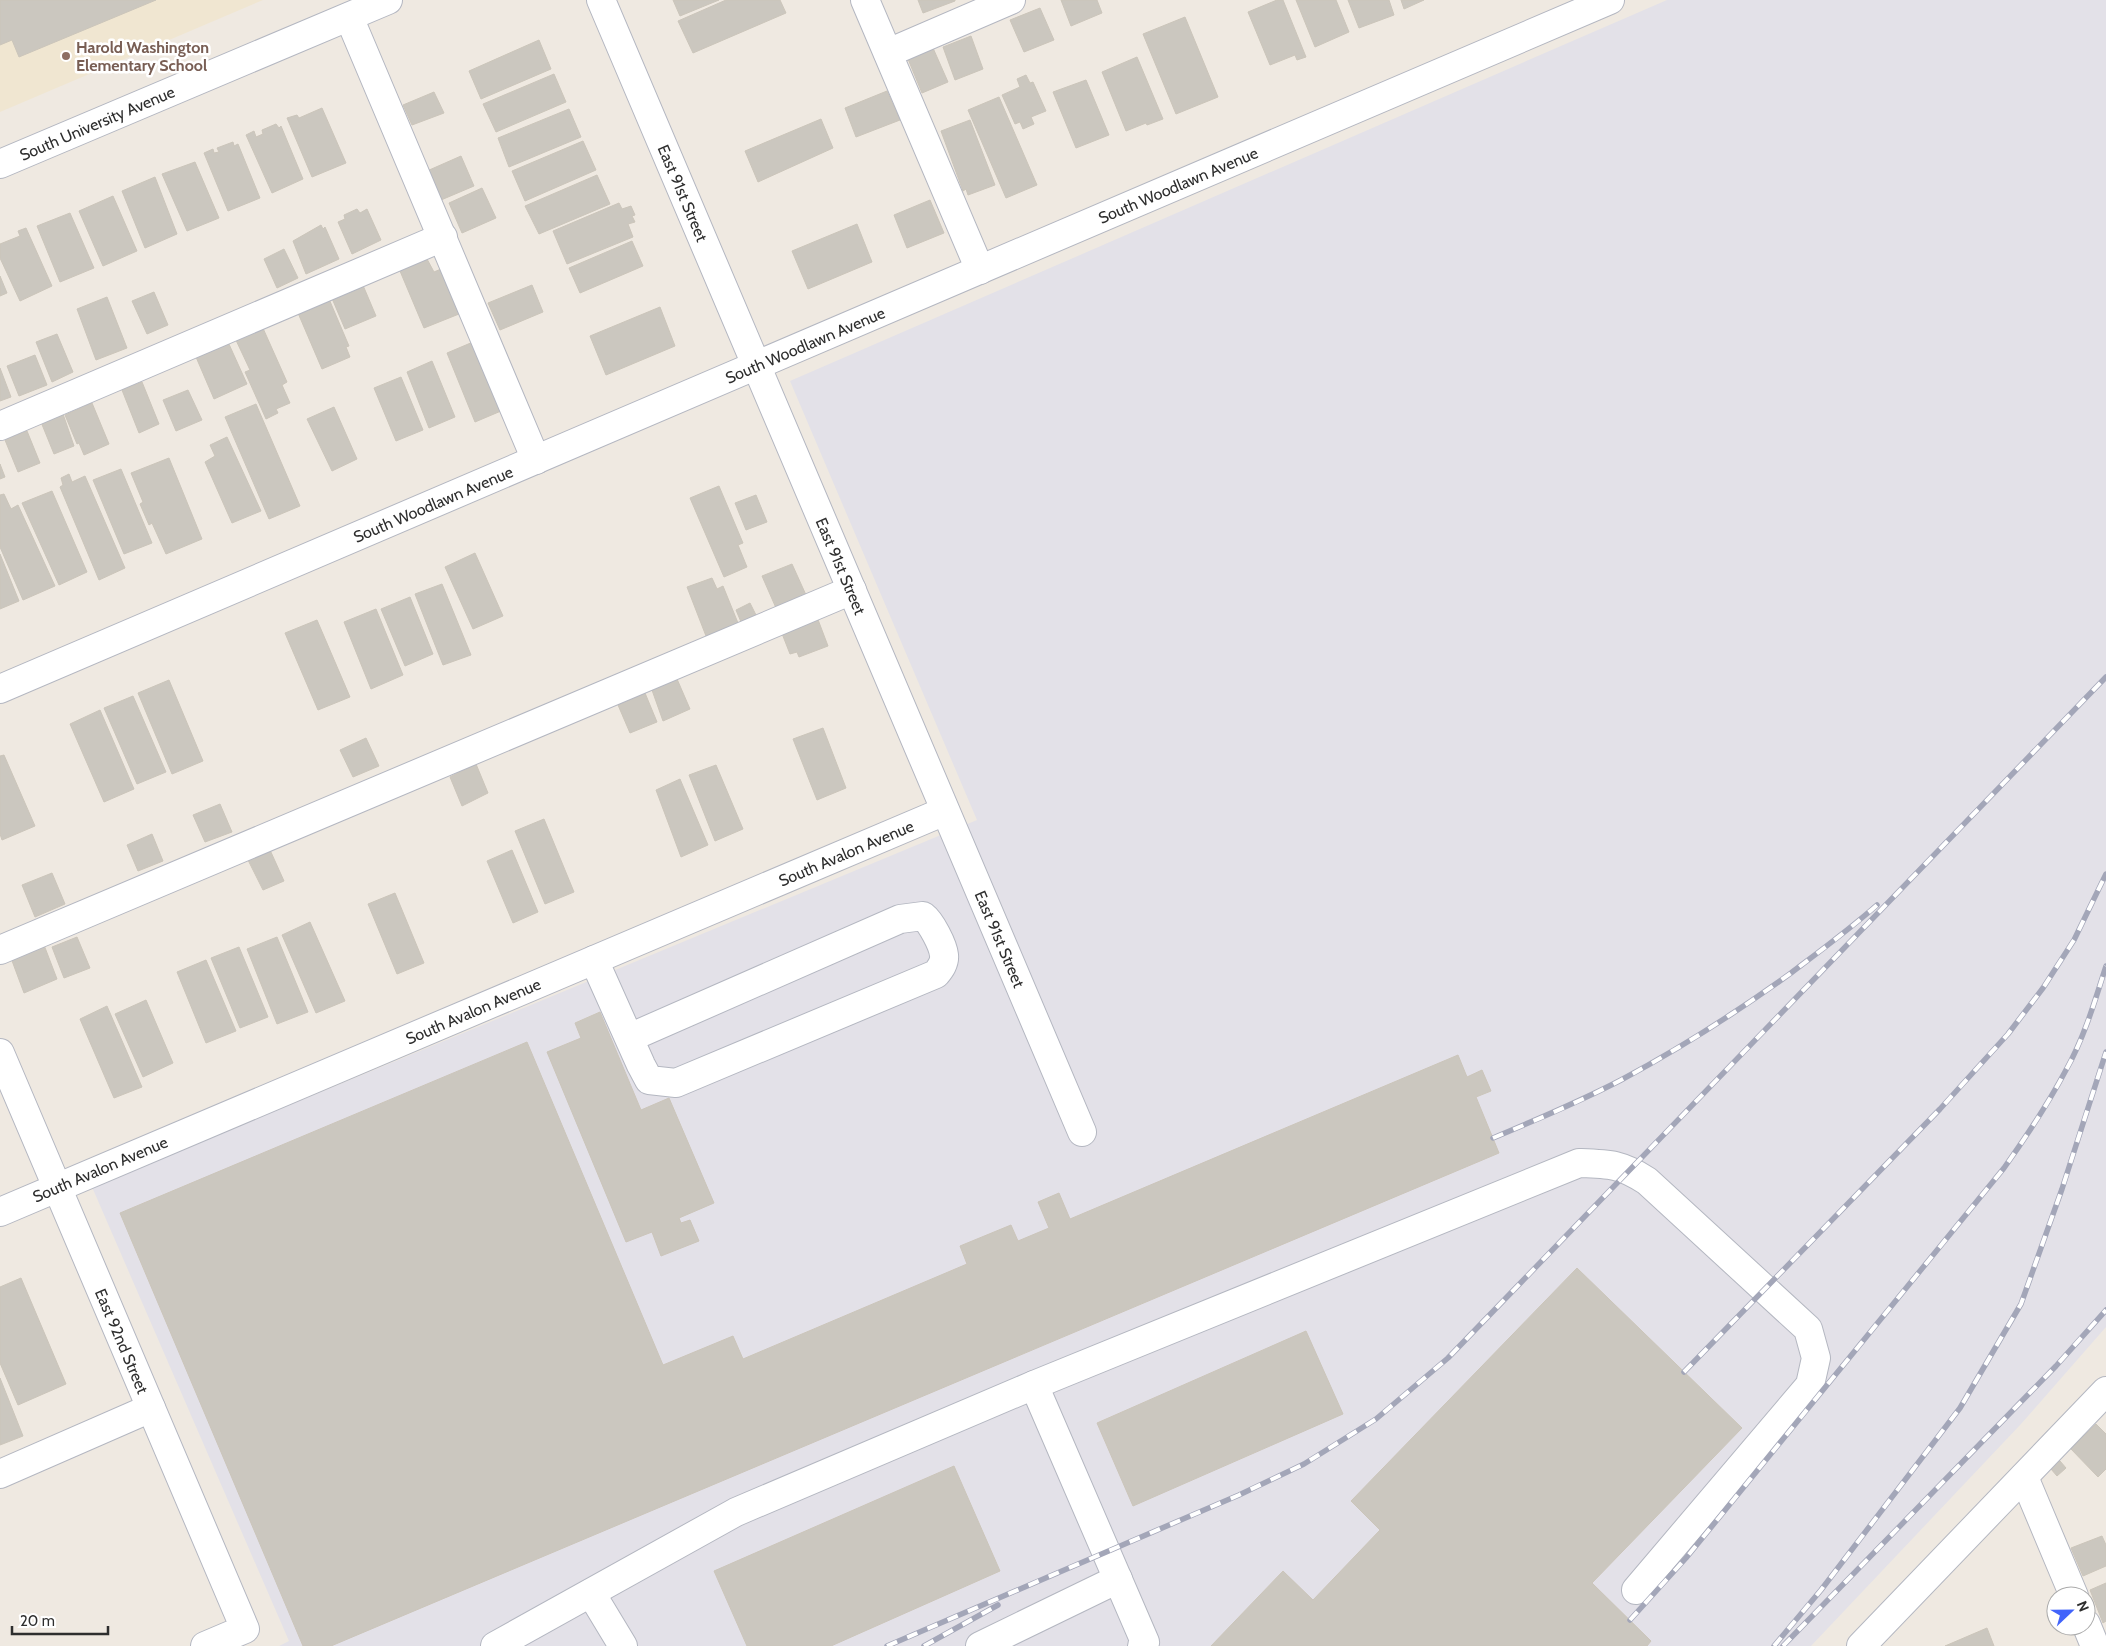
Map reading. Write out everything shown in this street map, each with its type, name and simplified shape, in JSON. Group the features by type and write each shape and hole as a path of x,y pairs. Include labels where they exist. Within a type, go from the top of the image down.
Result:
{"street":[{"name":"South University Avenue","path":"0,164 388,0"},
{"name":"East 91st Street","path":"601,0 1082,1132"},
{"path":"865,0 980,270"},
{"path":"888,53 1011,0"},
{"name":"South Woodlawn Avenue","path":"0,689 1610,0"},
{"path":"349,17 536,460"},
{"path":"0,426 442,237"},
{"path":"0,950 852,590"},
{"name":"South Avalon Avenue","path":"0,1212 945,811"},
{"path":"594,960 629,1038 650,1080 676,1083 936,974 942,966 944,955 931,922 923,916 900,919 629,1038"},
{"name":"East 92nd Street","path":"0,1053 245,1629 205,1646"},
{"path":"494,1646 736,1512 1034,1385 1579,1163 1613,1164 1630,1170 1647,1181 1808,1328 1816,1358 1810,1385 1636,1590"},
{"path":"1034,1385 1146,1642 1142,1646"},
{"path":"1861,1646 2106,1391"},
{"path":"0,1474 151,1408"},
{"path":"2024,1477 2070,1586"},
{"path":"980,1646 1118,1579"},
{"path":"591,1593 623,1646"}],"shaded area":[{"name":"Harold Washington Elementary School","path":"0,0 263,0 0,112"},
{"path":"1667,0 2106,0 2106,1327 2021,1424 1811,1646 279,1646 289,1641 92,1187 977,820 790,381"}],"building":[{"path":"0,0 156,0 19,57 12,40 0,45"},
{"path":"673,0 719,0 680,16"},
{"path":"726,0 780,0 786,13 693,53 678,21"},
{"path":"918,0 955,0 955,1 923,13"},
{"path":"1061,0 1097,0 1102,13 1071,26"},
{"path":"1277,0 1283,0 1306,57 1297,60 1295,55 1270,65 1248,12"},
{"path":"1296,0 1336,0 1349,32 1315,47"},
{"path":"1348,0 1389,0 1394,15 1359,28"},
{"path":"1401,0 1424,0 1404,9"},
{"path":"1040,8 1054,40 1024,52 1010,20"},
{"path":"1185,17 1218,97 1176,114 1143,34"},
{"path":"971,36 983,69 955,80 943,47"},
{"path":"539,40 551,69 481,99 469,71"},
{"path":"933,48 948,82 922,93 908,59"},
{"path":"1137,57 1163,119 1126,131 1102,72"},
{"path":"554,74 566,102 496,132 483,104"},
{"path":"1026,75 1030,83 1033,82 1046,111 1031,117 1034,124 1023,129 1020,122 1015,124 1002,95 1020,87 1017,79"},
{"path":"1086,80 1109,135 1076,148 1053,92"},
{"path":"887,91 900,120 856,137 845,108"},
{"path":"434,92 444,113 412,125 403,105"},
{"path":"999,97 1037,185 1006,198 968,110"},
{"path":"322,108 346,163 312,177 287,118 297,115 299,118"},
{"path":"569,109 581,137 509,167 498,138"},
{"path":"821,119 833,148 758,182 745,151"},
{"path":"970,120 995,185 968,195 966,189 963,191 941,131"},
{"path":"276,124 279,128 281,126 303,179 272,193 246,135 254,131 256,137 263,134 262,130"},
{"path":"583,141 596,170 525,201 512,171"},
{"path":"233,142 234,146 238,144 260,198 228,211 204,153 213,149 214,153 219,152 217,148"},
{"path":"461,156 474,186 441,200 427,171"},
{"path":"195,162 219,218 187,231 162,174"},
{"path":"597,175 610,204 539,234 525,206"},
{"path":"155,177 177,234 145,248 122,191"},
{"path":"482,188 496,218 462,233 449,203"},
{"path":"113,196 137,251 103,266 79,211"},
{"path":"930,200 944,233 907,248 894,215"},
{"path":"619,203 622,209 631,206 635,215 632,216 635,222 628,224 633,237 567,264 553,231"},
{"path":"357,209 360,213 367,209 381,240 352,254 338,222 345,219 344,215"},
{"path":"70,213 94,268 60,282 37,226"},
{"path":"857,224 872,262 808,289 792,251"},
{"path":"321,225 323,229 325,227 339,259 306,274 293,241"},
{"path":"26,228 52,286 20,301 0,258 0,244 20,236 18,231"},
{"path":"632,241 643,266 580,293 569,268"},
{"path":"284,249 298,278 277,288 264,259"},
{"path":"427,259 434,272 441,269 459,314 424,328 400,271"},
{"path":"0,276 7,293 0,296"},
{"path":"362,283 376,316 345,329 331,296"},
{"path":"532,285 543,312 500,330 488,303"},
{"path":"154,292 168,325 147,334 132,301"},
{"path":"107,297 127,348 96,360 77,309"},
{"path":"329,299 349,346 346,347 350,357 322,369 298,313"},
{"path":"660,307 675,346 606,375 590,336"},
{"path":"262,326 287,382 282,385 290,403 276,409 278,413 266,419 245,372 250,370 235,338"},
{"path":"57,334 73,372 52,382 36,342"},
{"path":"228,342 247,384 214,399 196,357"},
{"path":"473,342 501,411 475,422 447,353"},
{"path":"35,355 47,385 19,396 7,366"},
{"path":"432,361 455,417 429,428 407,372"},
{"path":"0,368 11,397 0,401"},
{"path":"401,377 423,430 396,441 374,388"},
{"path":"142,382 159,424 139,433 122,390"},
{"path":"188,390 202,420 176,431 163,400"},
{"path":"92,403 109,444 84,455 79,443 77,444 65,415"},
{"path":"256,404 300,506 269,519 225,417"},
{"path":"334,407 357,459 332,471 307,419"},
{"path":"63,414 74,446 54,454 41,422"},
{"path":"27,431 40,463 18,472 5,440"},
{"path":"227,437 261,511 232,523 205,462 215,456 210,445"},
{"path":"169,458 202,539 166,554 152,523 149,525 140,504 143,502 131,473"},
{"path":"0,464 5,477 0,479"},
{"path":"121,469 152,543 124,554 93,480"},
{"path":"69,474 72,482 85,476 125,568 99,580 60,487 63,485 61,478"},
{"path":"719,486 743,543 738,545 747,567 724,577 690,498"},
{"path":"52,491 87,572 59,585 22,503"},
{"path":"4,494 11,509 18,505 55,586 23,600 0,547 0,495"},
{"path":"756,495 767,522 746,530 735,503"},
{"path":"475,553 503,616 473,629 445,567"},
{"path":"0,554 19,601 0,609"},
{"path":"792,564 806,595 776,608 762,576"},
{"path":"712,578 717,589 723,586 738,623 706,636 687,587"},
{"path":"442,584 471,655 443,665 415,594"},
{"path":"410,597 433,654 405,666 381,609"},
{"path":"750,603 756,615 741,622 736,610"},
{"path":"376,609 403,675 371,689 344,622"},
{"path":"817,617 828,646 799,657 797,652 790,654 781,631"},
{"path":"317,620 350,697 318,710 285,633"},
{"path":"677,679 690,709 663,721 652,690"},
{"path":"169,680 203,761 172,774 138,693"},
{"path":"645,693 657,722 630,733 618,705"},
{"path":"133,696 166,772 137,784 104,708"},
{"path":"100,710 134,789 104,802 70,724"},
{"path":"823,728 846,788 817,800 793,739"},
{"path":"366,738 379,766 353,777 340,750"},
{"path":"4,755 35,826 2,840 0,834 0,756"},
{"path":"476,764 488,793 462,806 450,777"},
{"path":"716,765 743,829 715,841 689,775"},
{"path":"680,779 708,845 681,857 656,790"},
{"path":"220,804 232,832 205,842 193,815"},
{"path":"544,819 574,892 545,904 515,831"},
{"path":"152,834 163,861 138,871 127,845"},
{"path":"270,850 284,881 263,890 248,860"},
{"path":"512,850 538,912 513,923 487,861"},
{"path":"52,873 65,904 35,917 22,885"},
{"path":"395,893 424,963 397,974 368,904"},
{"path":"310,922 345,1001 316,1013 282,935"},
{"path":"77,937 90,968 64,978 52,947"},
{"path":"277,937 308,1012 277,1024 247,949"},
{"path":"44,945 57,979 24,993 11,958"},
{"path":"239,947 268,1017 240,1028 211,958"},
{"path":"206,960 236,1031 206,1043 177,972"},
{"path":"146,1000 173,1063 143,1077 115,1014"},
{"path":"107,1006 142,1087 114,1098 80,1019"},
{"path":"600,1012 641,1110 669,1098 714,1203 679,1218 681,1223 690,1220 699,1241 661,1256 652,1232 626,1242 547,1052 581,1038 575,1023"},
{"path":"527,1042 663,1365 733,1336 743,1359 967,1264 960,1246 1011,1225 1018,1241 1049,1228 1038,1202 1059,1193 1070,1219 1458,1055 1467,1077 1482,1070 1491,1091 1476,1097 1499,1153 331,1646 303,1646 120,1213"},
{"path":"1577,1268 1742,1428 1592,1583 1651,1641 1647,1646 1211,1646 1283,1571 1313,1600 1380,1530 1351,1501"},
{"path":"21,1278 66,1384 18,1405 0,1363 0,1287"},
{"path":"1306,1331 1343,1414 1133,1506 1097,1423"},
{"path":"0,1378 23,1436 0,1445"},
{"path":"2096,1424 2106,1434 2106,1469 2098,1477 2071,1449"},
{"path":"2060,1461 2066,1468 2057,1476 2051,1469"},
{"path":"954,1466 1000,1571 831,1646 747,1646 714,1571"},
{"path":"2102,1536 2106,1545 2106,1566 2083,1576 2071,1548"},
{"path":"2106,1583 2106,1621 2103,1623 2096,1605 2096,1587"},
{"path":"1987,1628 1994,1646 1945,1646"}],"railway":[{"path":"887,1646 1239,1495 1304,1464 1376,1419 1448,1358 2106,677"},
{"path":"1684,1372 1940,1109 2008,1034 2043,988 2074,940 2106,874"},
{"path":"1493,1138 1605,1088 1686,1043 1791,973 1877,905"},
{"path":"1630,1620 1686,1558 2004,1168 2044,1108 2072,1058 2089,1019 2106,966"},
{"path":"1774,1646 1821,1590 1960,1408 2021,1304 2062,1189 2106,1052"},
{"path":"1783,1646 2056,1366 2106,1310"},
{"path":"924,1646 998,1605"}],"place":[{"name":"Harold Washington Elementary School","path":"66,56"}]}
